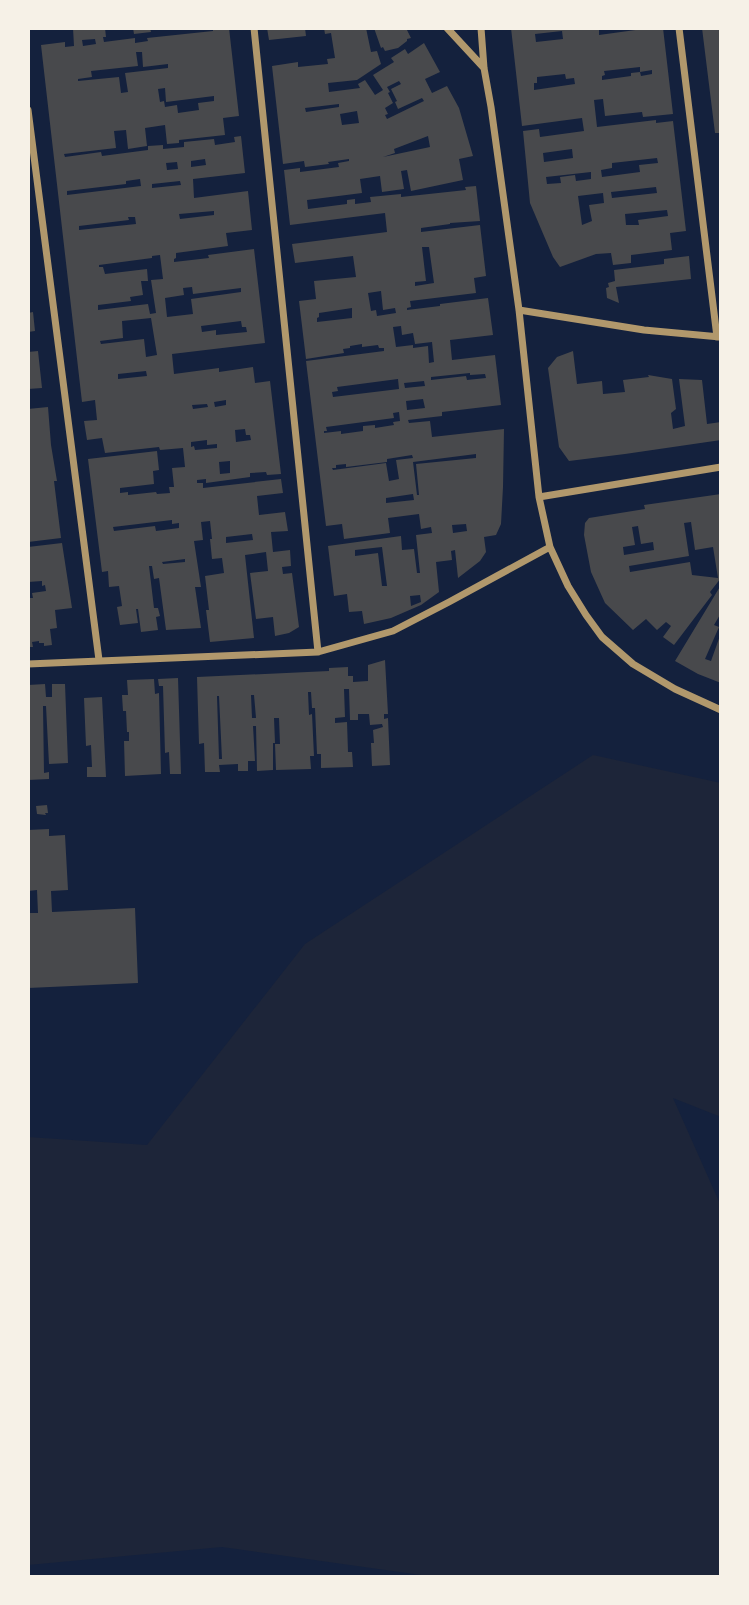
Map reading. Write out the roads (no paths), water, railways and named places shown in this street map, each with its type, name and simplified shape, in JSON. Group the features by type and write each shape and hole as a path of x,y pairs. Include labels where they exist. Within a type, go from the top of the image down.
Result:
{"street":[{"path":"254,28 318,652"},
{"path":"447,28 484,68"},
{"path":"481,28 484,68 519,310 539,497 550,547 568,586 603,637 633,664 675,689 721,710"},
{"path":"519,310 643,330 719,337 679,28"},
{"path":"28,110 99,660"},
{"path":"539,497 721,467"},
{"path":"28,664 318,652 393,631 550,547"}]}
